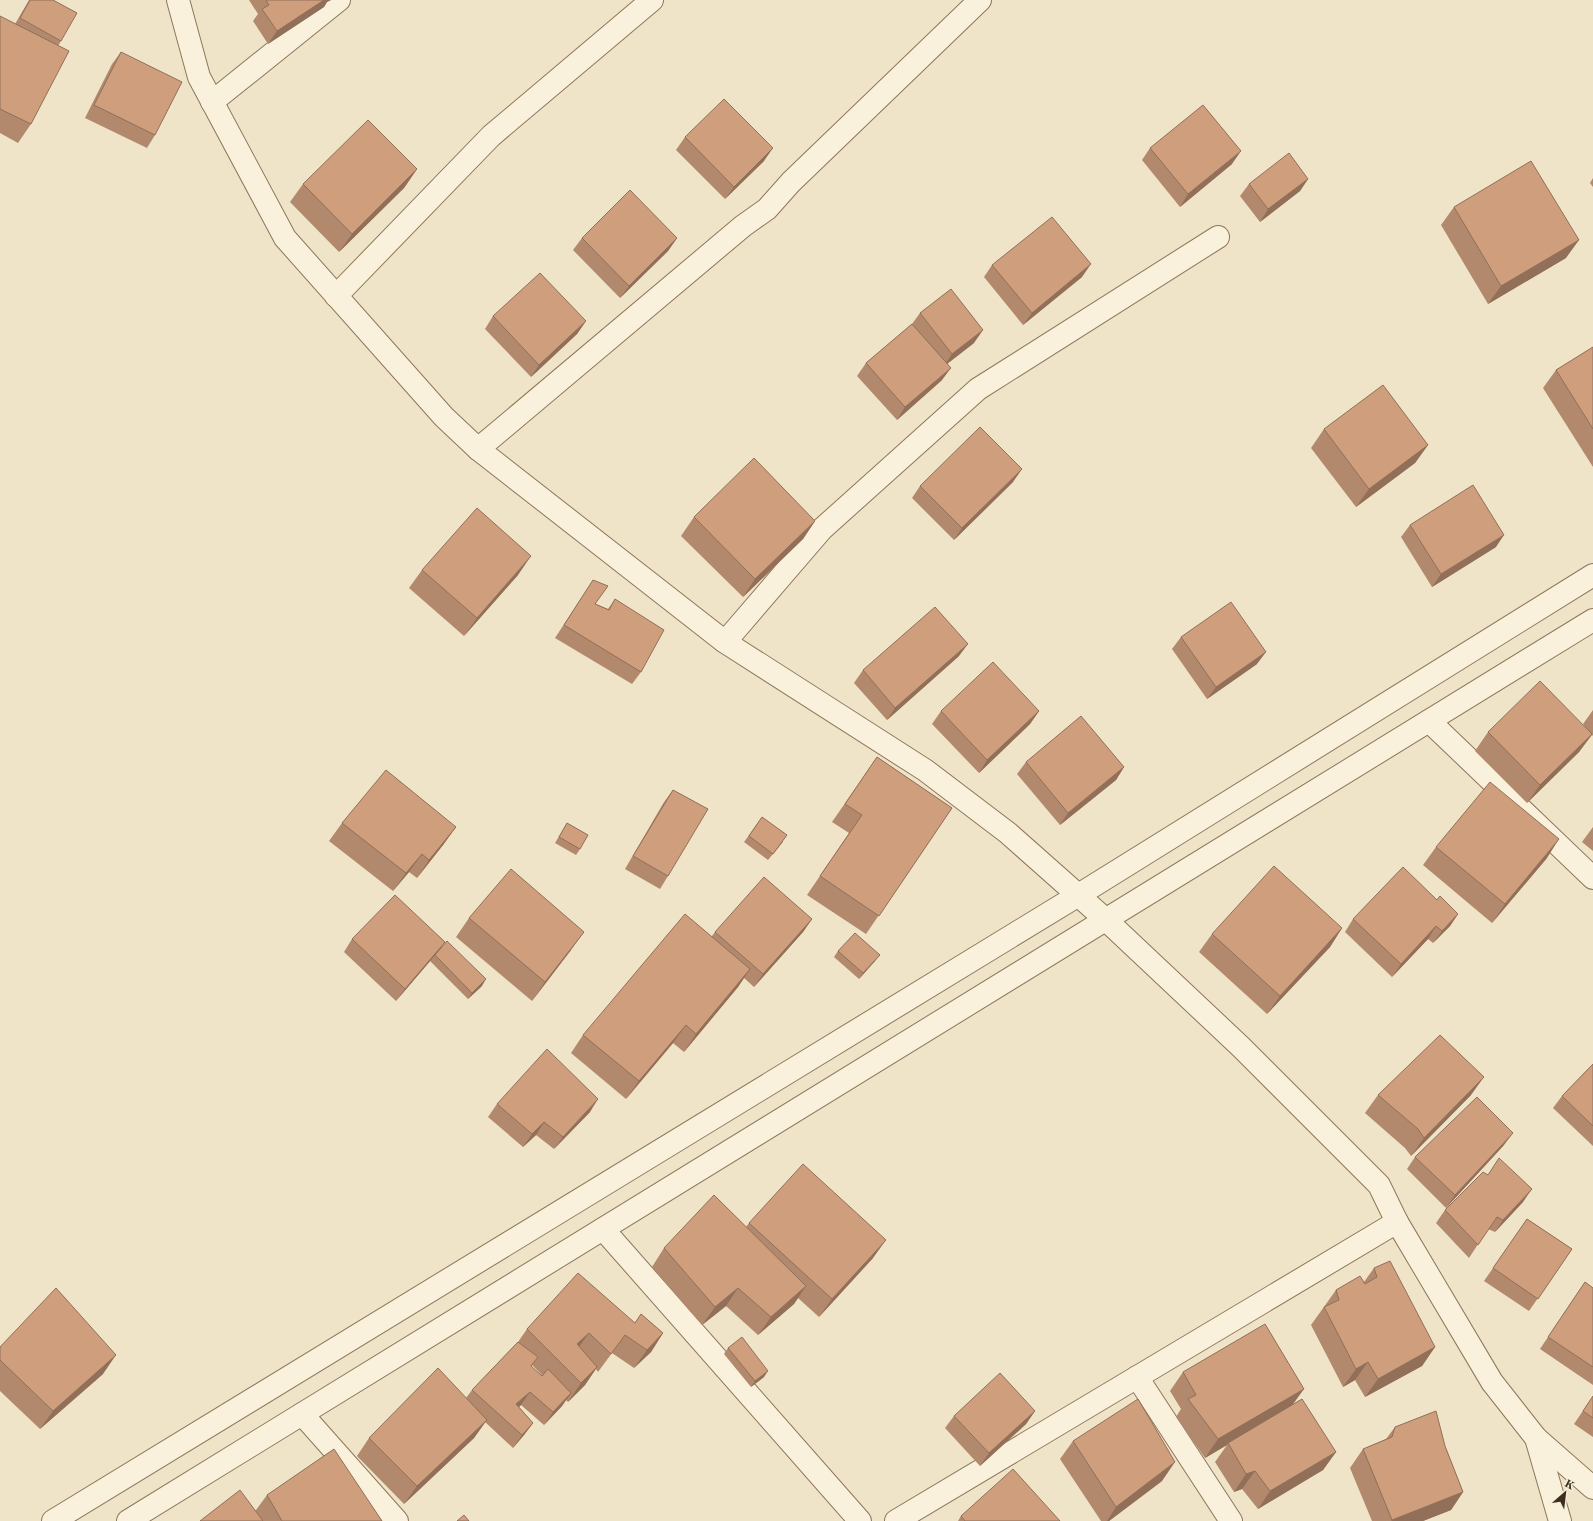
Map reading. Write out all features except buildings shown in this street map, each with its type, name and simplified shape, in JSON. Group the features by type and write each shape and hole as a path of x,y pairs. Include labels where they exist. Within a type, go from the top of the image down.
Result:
{"street":[{"path":"178,0 199,77 285,238 444,417 478,449 725,642 925,770 1008,833 1077,896 1106,919 1241,1047 1379,1185 1397,1222 1492,1382 1536,1438 1593,1488"},
{"path":"212,102 339,0"},
{"path":"336,296 491,136 652,0"},
{"path":"478,449 743,226 767,209 791,182 980,0"},
{"path":"725,642 822,529 978,389 1218,237"},
{"path":"53,1521 1077,896 1593,575"},
{"path":"128,1521 1593,620"},
{"path":"1429,721 1593,878"},
{"path":"896,1521 1397,1222"},
{"path":"603,1229 860,1521"},
{"path":"1137,1377 1231,1521"},
{"path":"302,1414 397,1521"},
{"path":"1536,1438 1560,1521"}]}
